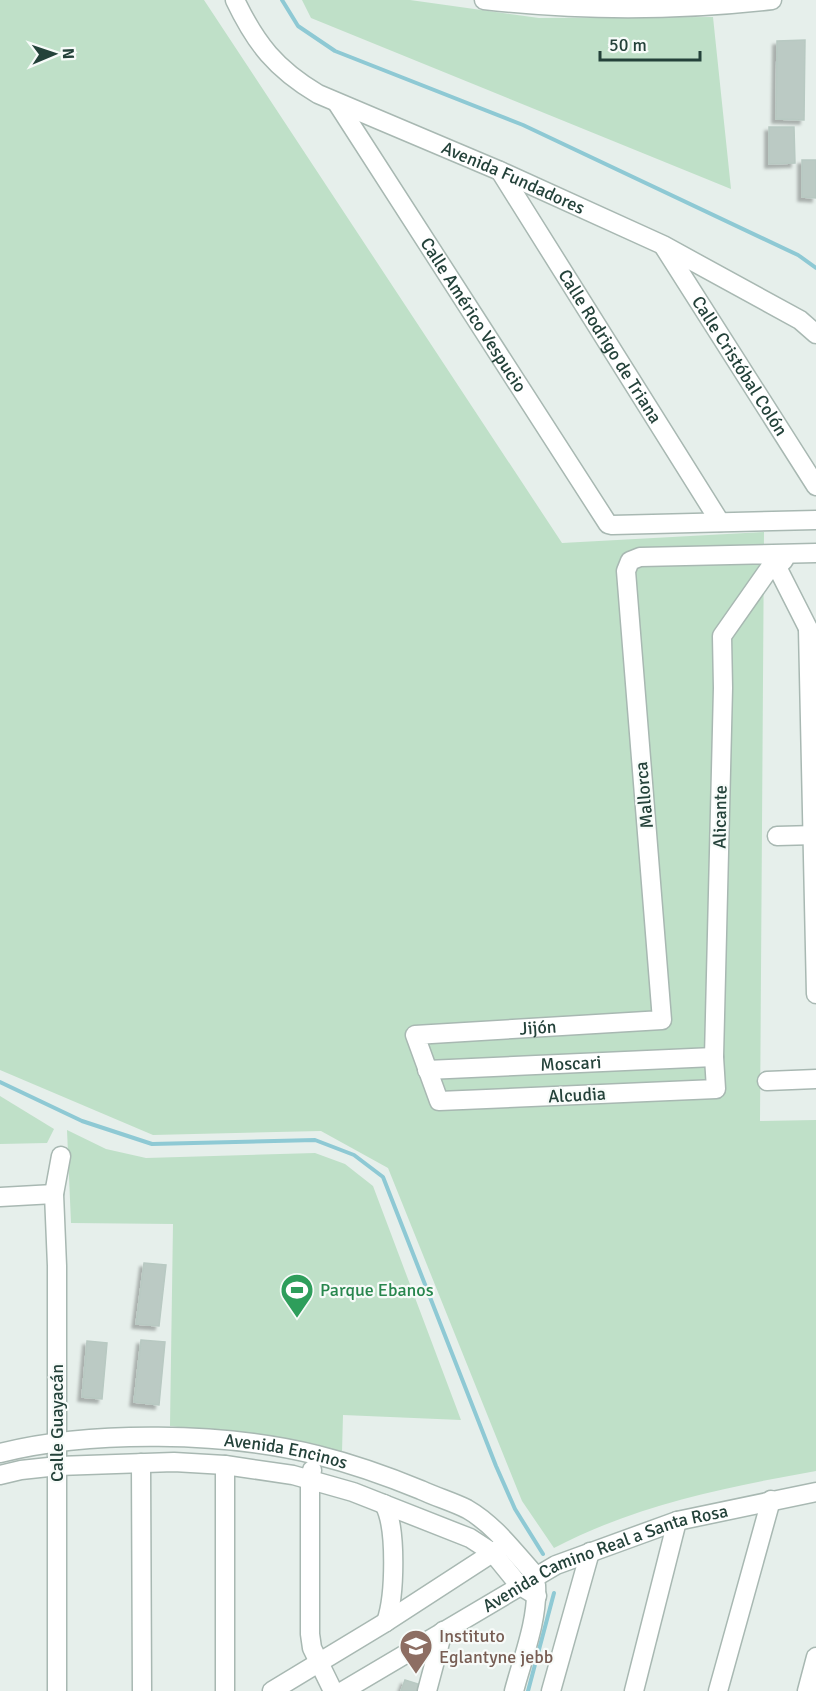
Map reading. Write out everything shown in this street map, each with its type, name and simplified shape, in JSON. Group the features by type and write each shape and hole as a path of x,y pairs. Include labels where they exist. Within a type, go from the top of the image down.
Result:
{"street":[{"name":"Avenida Fundadores","path":"235,0 248,26 277,66 297,82 337,103 500,171 663,245 800,320 816,334"},
{"path":"484,0 626,4 772,0"},
{"name":"Calle Américo Vespucio","path":"337,103 611,525 720,522"},
{"name":"Calle Rodrigo de Triana","path":"500,171 720,522"},
{"name":"Calle Cristóbal Colón","path":"663,245 816,486"},
{"path":"720,522 816,520"},
{"path":"816,553 783,561 812,636 816,994"},
{"name":"Mallorca","path":"662,1020 626,571 630,561 640,556 783,561"},
{"name":"Alicante","path":"716,1089 714,1057 723,688 722,636 769,568 783,561"},
{"path":"777,836 814,835"},
{"name":"Jijón","path":"428,1070 415,1035 662,1020"},
{"name":"Moscari","path":"428,1070 714,1057"},
{"name":"Alcudia","path":"428,1070 439,1101 716,1089"},
{"path":"767,1081 816,1079"},
{"name":"Calle Guayacán","path":"57,1691 57,1266 54,1194 61,1156"},
{"path":"0,1197 54,1194"},
{"name":"Avenida Encinos","path":"0,1453 57,1443 175,1437 246,1443 317,1455 366,1469 468,1510 494,1529 500,1548 519,1586"},
{"path":"317,1455 310,1480 310,1634 318,1663 333,1691"},
{"name":"Avenida Encinos","path":"0,1475 58,1466 174,1462 225,1465 310,1480 353,1492 500,1548 536,1576"},
{"path":"141,1463 142,1691"},
{"path":"225,1465 225,1691"},
{"name":"Avenida Camino Real a Santa Rosa","path":"343,1691 556,1565 677,1521 816,1492"},
{"path":"718,1691 771,1500"},
{"path":"384,1504 390,1527 392,1566 392,1604 386,1622"},
{"path":"634,1691 677,1521"},
{"path":"272,1691 386,1622 500,1548"},
{"path":"551,1691 590,1552"},
{"path":"514,1691 537,1596 536,1576"},
{"path":"519,1586 537,1596"},
{"path":"427,1691 442,1631"},
{"path":"807,1691 816,1657"}],"green space":[{"path":"0,0 204,0 562,543 764,532 760,1121 816,1120 816,1471 682,1499 617,1520 554,1548 522,1501 388,1168 321,1131 153,1135 0,1070"},
{"path":"302,0 410,0 539,18 713,17 731,189 311,18"},
{"path":"0,1096 54,1129 47,1143 0,1144"},
{"name":"Parque Ebanos","path":"67,1130 106,1149 146,1158 315,1153 345,1164 373,1186 461,1420 343,1415 342,1452 316,1444 170,1426 173,1224 71,1223"}],"building":[{"path":"805,40 804,120 776,119 777,41"},
{"path":"769,127 794,127 795,163 769,164"},
{"path":"802,160 816,160 816,198 802,197"},
{"path":"144,1263 166,1265 159,1326 136,1324"},
{"path":"141,1340 165,1342 159,1405 134,1402"},
{"path":"87,1341 107,1343 102,1399 82,1397"},
{"path":"405,1680 421,1685 419,1691 401,1691"}],"waterway":[{"path":"282,0 298,26 335,51 523,125 798,255 816,268"},
{"path":"0,1082 82,1121 152,1144 315,1140 354,1155 383,1177 496,1466 515,1509 543,1554"},
{"path":"528,1691 554,1593"}],"place":[{"name":"Parque Ebanos","path":"297,1319"},
{"name":"Instituto Eglantyne jebb","path":"416,1675"}]}
